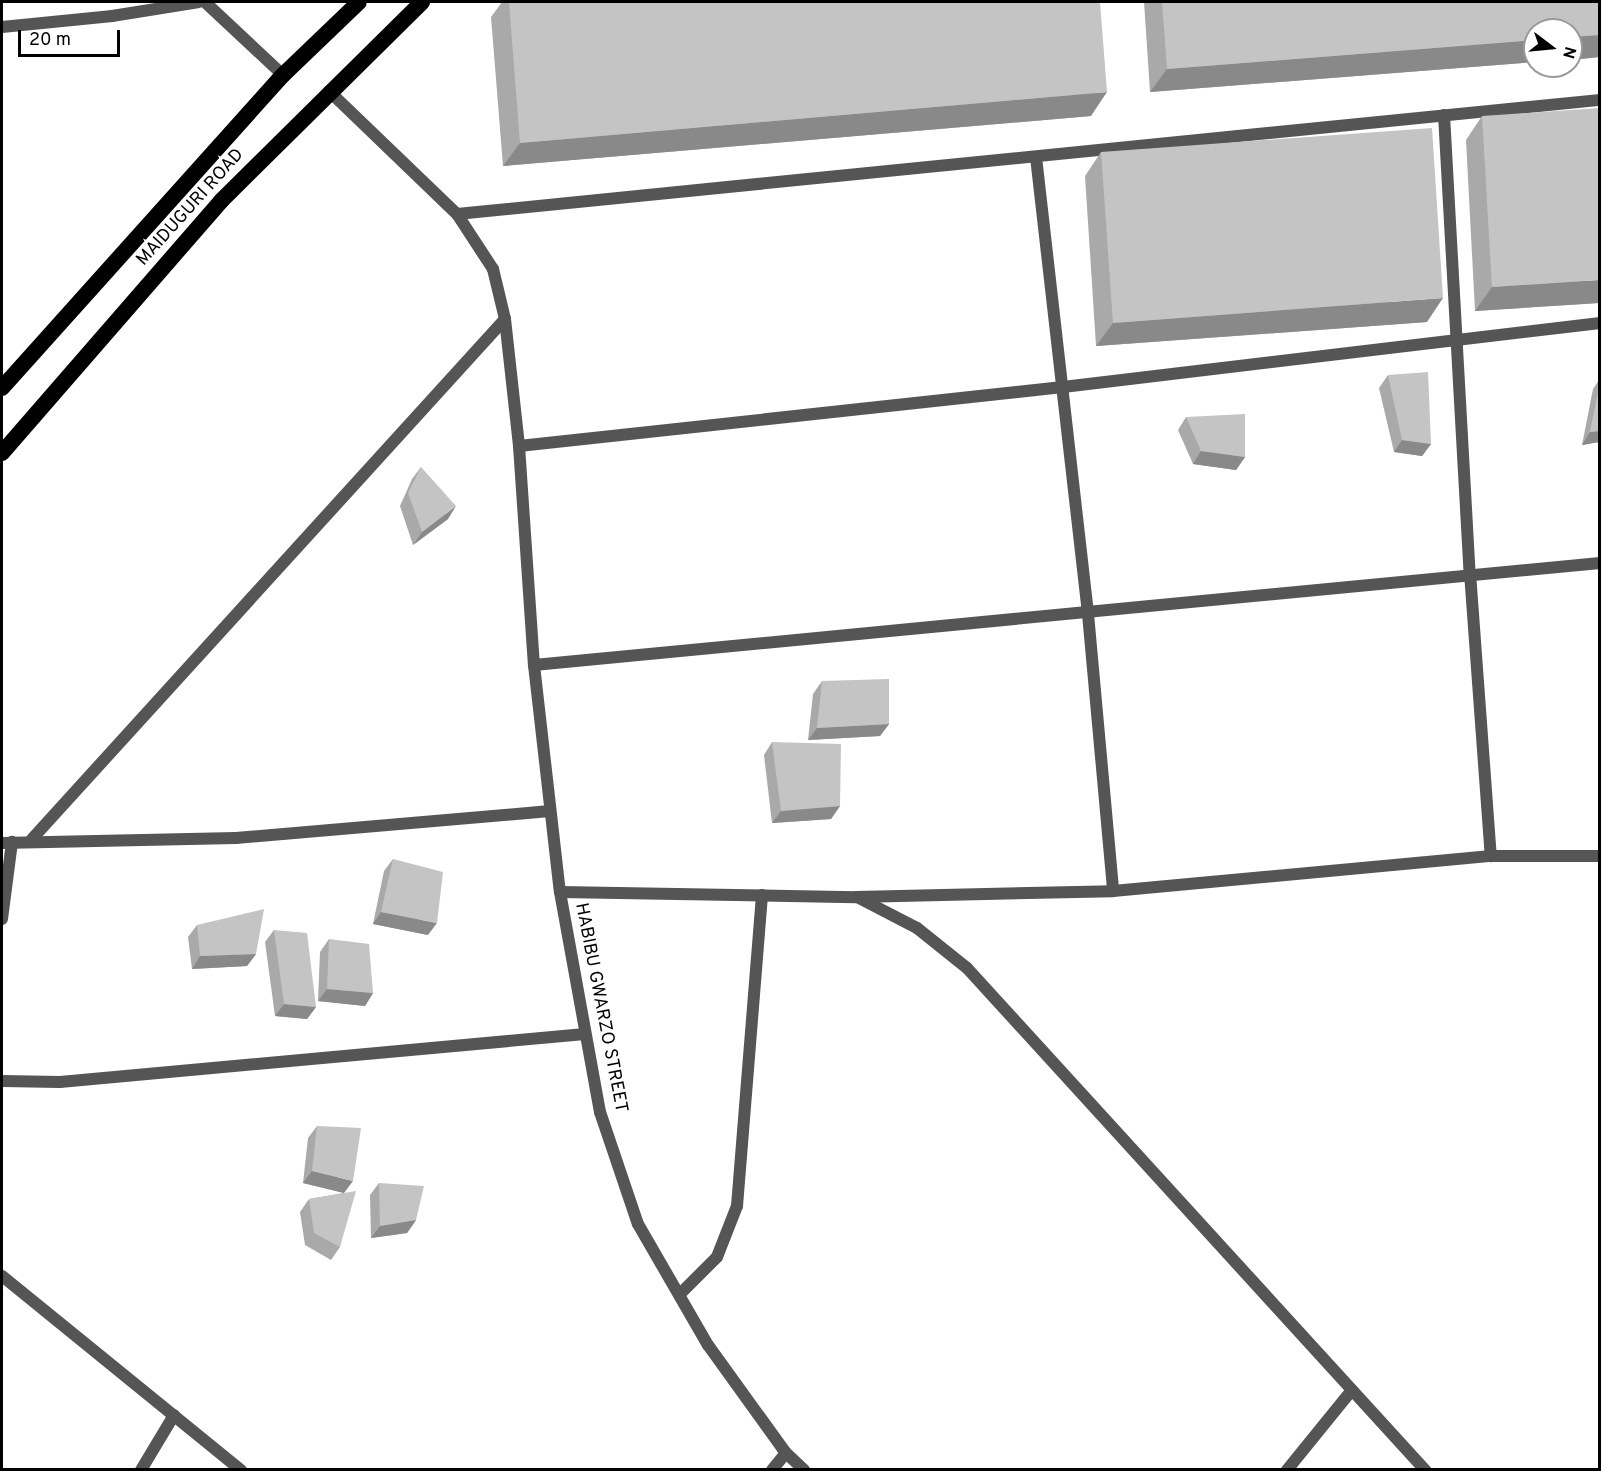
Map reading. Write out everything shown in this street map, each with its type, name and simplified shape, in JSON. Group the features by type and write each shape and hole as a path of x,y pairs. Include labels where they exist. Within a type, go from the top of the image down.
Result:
{"highway":[{"name":"MAIDUGURI ROAD","path":"2,388 283,75 359,2"},
{"name":"MAIDUGURI ROAD","path":"2,453 221,201 329,91 422,2"}],"street":[{"path":"2,27 112,16 199,2"},
{"path":"205,2 283,75"},
{"name":"HABIBU GWARZO STREET","path":"329,91 457,214 493,269 505,319 519,446 534,665 560,892 600,1113 639,1224 708,1345 786,1453 804,1470"},
{"path":"457,214 1599,100"},
{"path":"1444,115 1470,573 1491,856"},
{"path":"1036,157 1088,614 1113,891"},
{"path":"32,839 505,319"},
{"path":"519,446 1063,387 1457,337 1599,323"},
{"path":"534,665 1088,614 1470,573 1599,563"},
{"path":"2,920 7,842 32,839 236,838 550,811"},
{"path":"560,892 856,897 1113,891 1491,856 1599,856"},
{"path":"680,1294 717,1257 737,1206 762,895"},
{"path":"856,897 917,928 967,968 1425,1470"},
{"path":"2,1081 60,1082 585,1034"},
{"path":"2,1276 241,1470"},
{"path":"1287,1470 1352,1390"},
{"path":"141,1470 174,1415"},
{"path":"772,1470 786,1453"}],"building":[{"path":"509,2 1100,2 1107,92 520,143"},
{"path":"1162,2 1599,2 1599,35 1583,36 1583,18 1523,18 1523,41 1167,69"},
{"path":"1599,108 1599,280 1492,287 1482,116"},
{"path":"1432,128 1443,298 1113,323 1101,152"},
{"path":"1428,372 1431,444 1402,440 1388,375"},
{"path":"1599,387 1599,431 1590,432"},
{"path":"1245,414 1245,457 1201,451 1186,417"},
{"path":"421,467 456,506 422,532 408,493"},
{"path":"889,679 889,724 817,728 822,681"},
{"path":"772,742 841,744 840,806 781,811"},
{"path":"393,859 443,872 437,923 381,912"},
{"path":"264,909 256,954 200,956 197,925"},
{"path":"274,930 307,933 316,1007 284,1004"},
{"path":"329,939 369,944 373,993 327,989"},
{"path":"317,1126 361,1128 353,1181 312,1171"},
{"path":"379,1183 424,1186 416,1220 380,1226"},
{"path":"356,1191 340,1247 314,1233 309,1199"}]}
